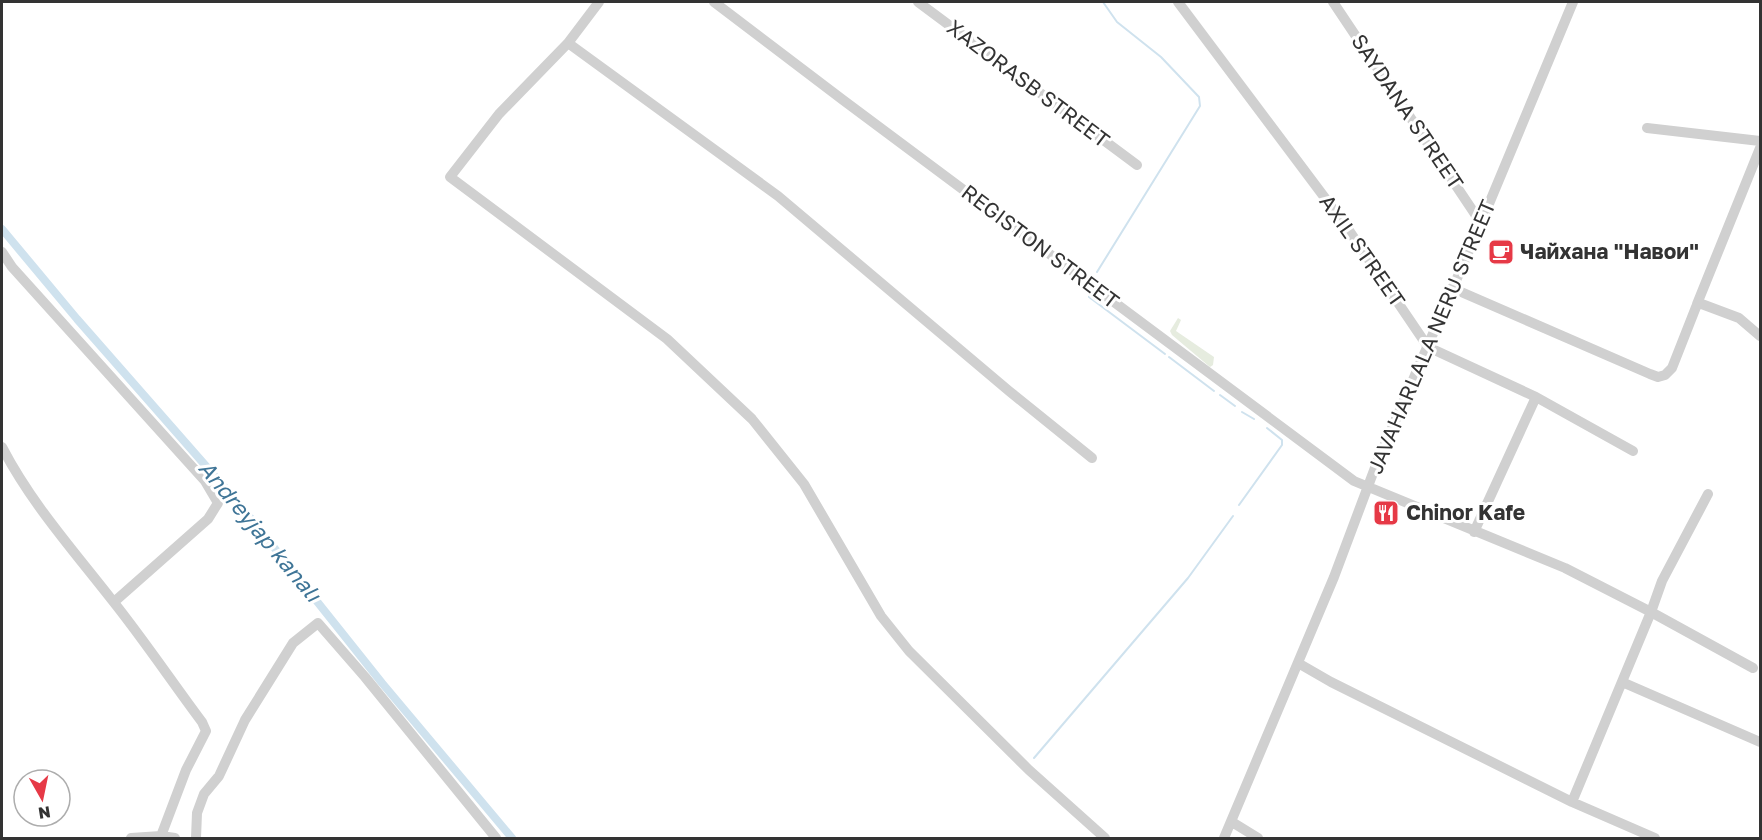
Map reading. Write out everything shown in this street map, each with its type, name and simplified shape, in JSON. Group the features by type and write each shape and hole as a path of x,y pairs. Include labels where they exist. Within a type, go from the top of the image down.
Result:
{"street":[{"path":"598,2 568,43 499,114 450,177 668,339 752,419 804,484 874,606 909,651 1038,778 1105,838"},
{"name":"REGISTON STREET","path":"714,2 1354,481 1565,568 1753,668"},
{"name":"XAZORASB STREET","path":"918,2 1137,165"},
{"name":"AXIL STREET","path":"1178,2 1346,226 1428,347"},
{"name":"SAYDANA STREET","path":"1333,2 1481,223"},
{"name":"JAVAHARLALA NERU STREET","path":"1224,838 1298,663 1376,465 1481,223 1573,2"},
{"path":"568,43 778,196 1000,384 1092,458"},
{"path":"1647,128 1761,141"},
{"path":"1452,288 1658,377 1665,375 1672,368 1761,148"},
{"path":"2,252 12,267 205,481 218,503 208,519 114,602"},
{"path":"1697,304 1703,303 1738,318 1761,336"},
{"path":"1428,347 1536,397 1633,450"},
{"path":"1474,532 1536,397"},
{"path":"2,447 17,477 42,513 114,602 202,722 206,731 186,770 161,836"},
{"path":"1572,802 1662,581 1708,494"},
{"path":"196,838 197,813 204,794 219,776 245,720 293,643 318,622 365,676 496,838"},
{"path":"1298,663 1331,682 1572,802 1655,838"},
{"path":"1622,682 1761,742"},
{"path":"1232,822 1258,838"},
{"path":"131,838 161,836 175,838"}],"shaded area":[{"path":"1178,318 1181,320 1176,331 1214,357 1213,365 1210,367 1172,335 1170,331"}],"waterway":[{"path":"1097,272 1200,106 1199,97 1161,57 1117,22 1103,2"},
{"name":"Andreyjap kanalı","path":"2,229 77,319 241,506 382,683 512,838"},
{"path":"1089,290 1089,297 1165,354"},
{"path":"1169,357 1214,391"},
{"path":"1220,395 1235,406"},
{"path":"1242,412 1254,419"},
{"path":"1239,505 1282,445 1282,440 1267,428"},
{"path":"1034,758 1188,578 1233,516"}],"place":[{"name":"Чайхана \"Навои\"","path":"1501,252"},
{"name":"Chinor Kafe","path":"1386,513"}]}
